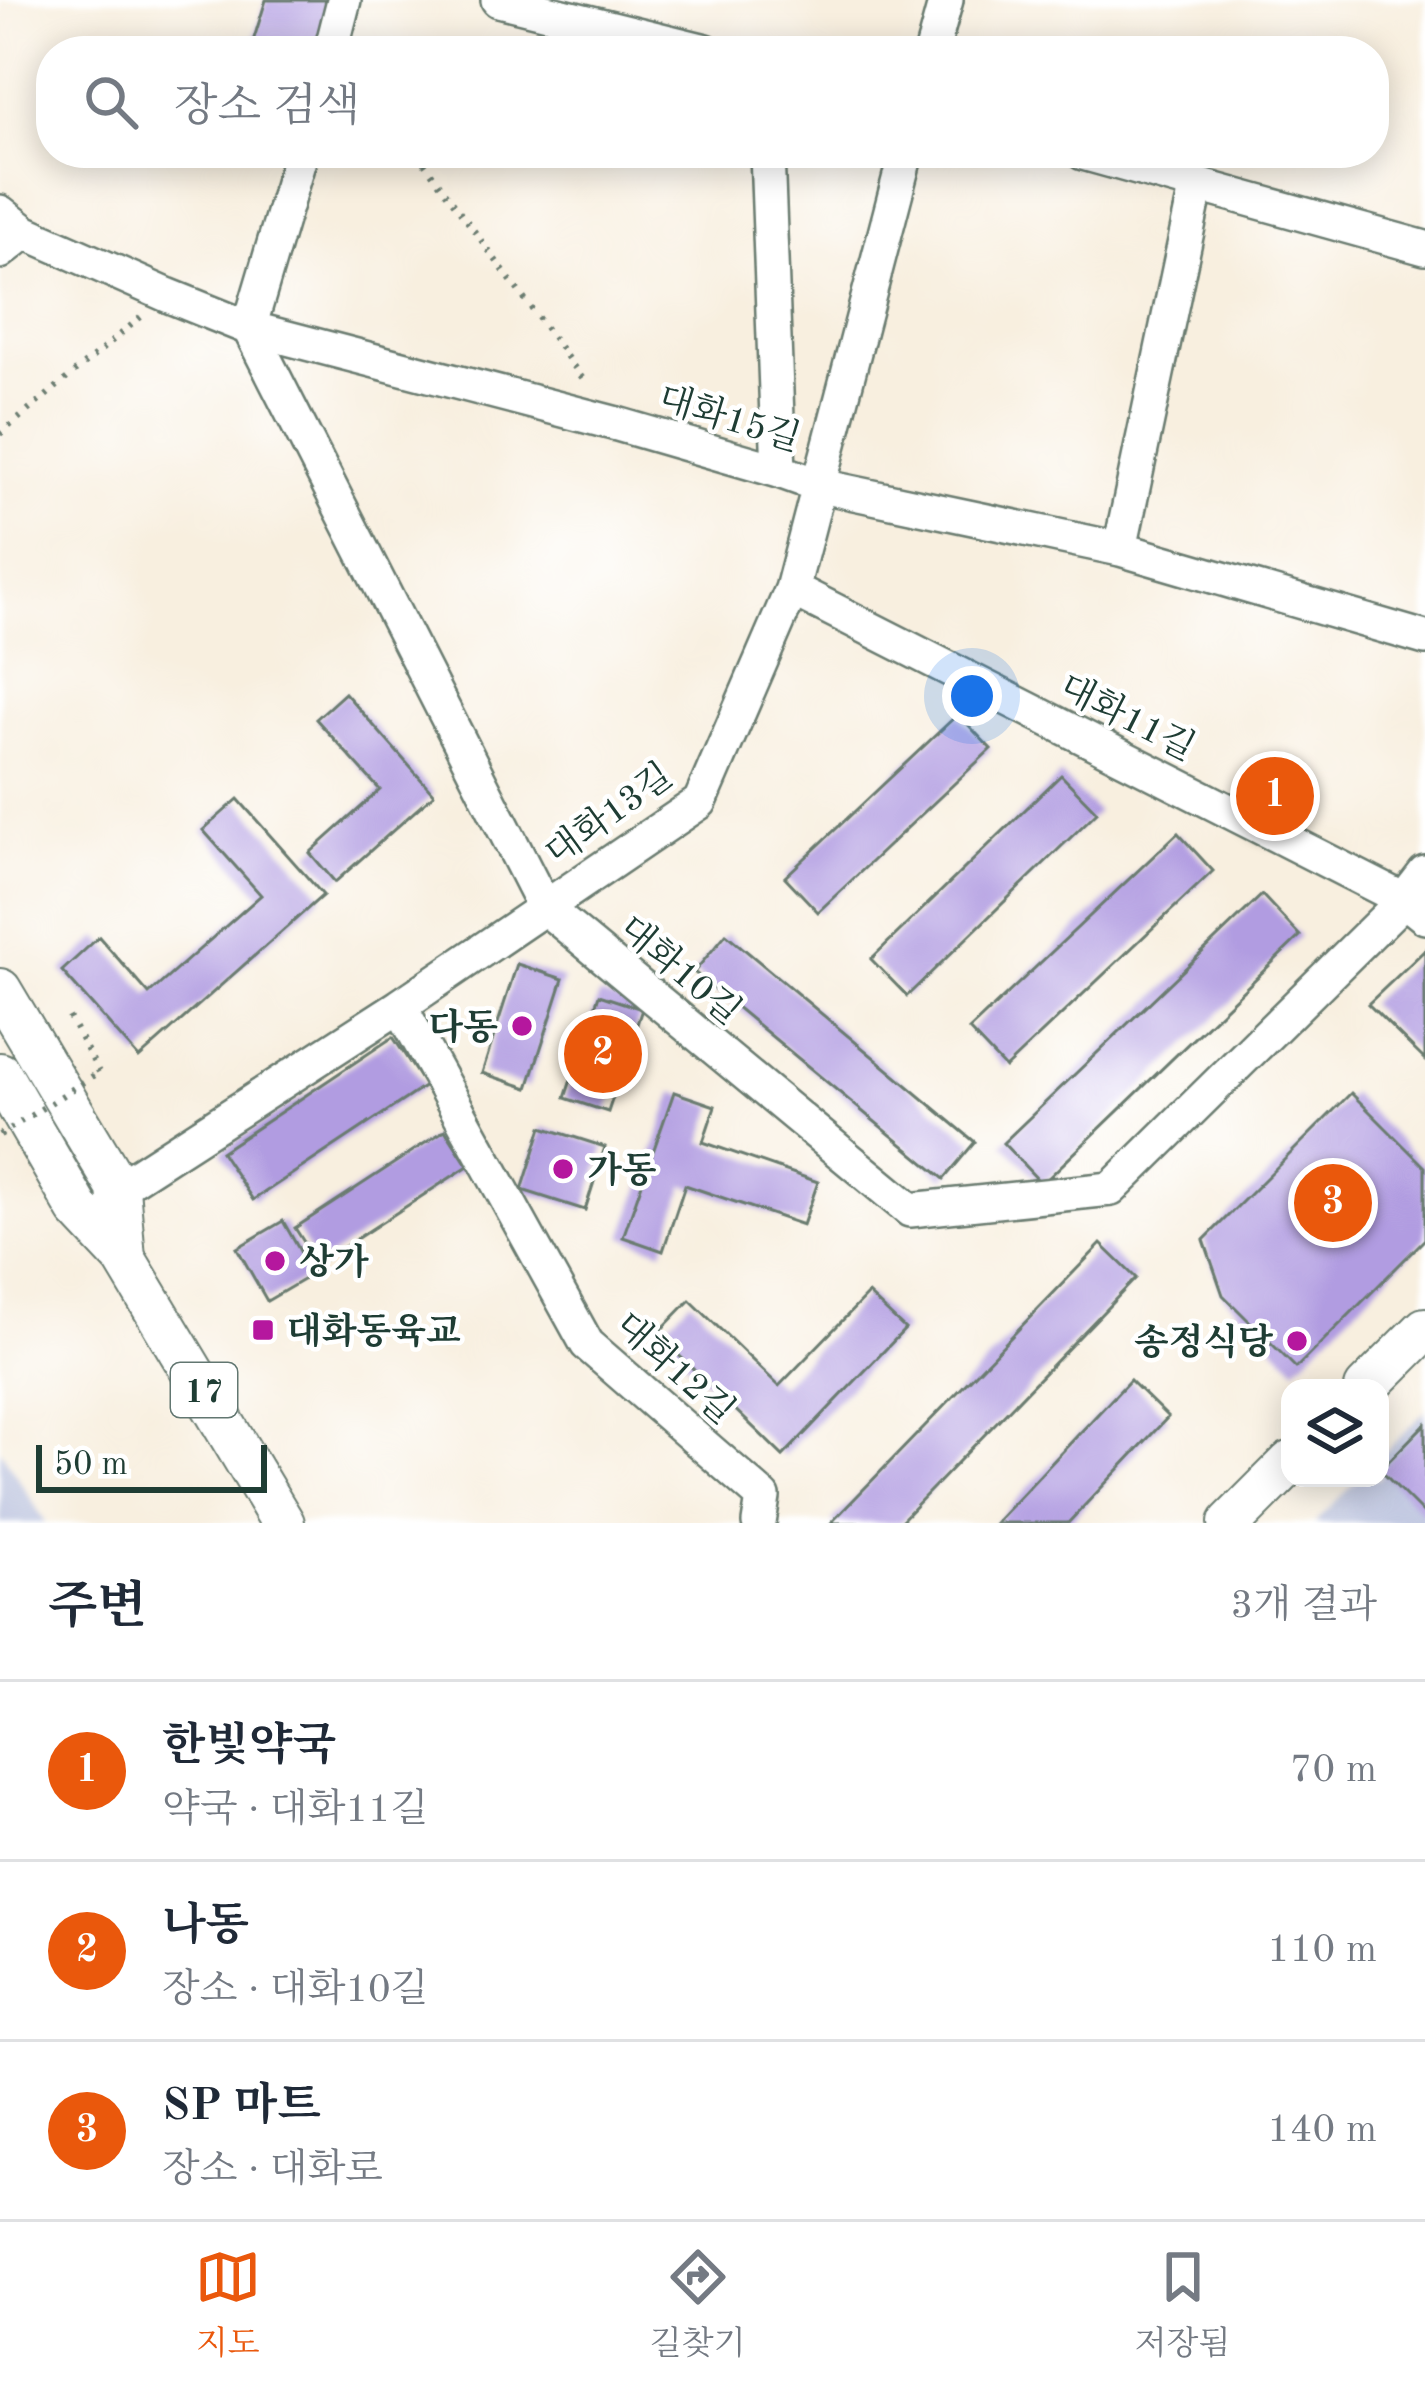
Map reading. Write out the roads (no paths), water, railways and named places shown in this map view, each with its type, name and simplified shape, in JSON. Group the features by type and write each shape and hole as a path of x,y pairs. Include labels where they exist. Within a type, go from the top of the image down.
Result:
{"main road":[{"name":"17","path":"0,990 118,1188 124,1258"},
{"name":"17","path":"0,1074 78,1209 124,1258 283,1523"},
{"path":"1375,1379 1425,1329"},
{"path":"1229,1523 1281,1472"}],"street":[{"path":"335,36 344,0"},
{"path":"498,0 645,36"},
{"path":"936,36 946,0"},
{"path":"249,328 297,168"},
{"path":"767,168 779,471"},
{"name":"대화13길","path":"118,1188 400,1006 700,802 792,589 902,168"},
{"path":"1138,168 1425,248"},
{"path":"1120,550 1197,184"},
{"name":"대화15길","path":"8,232 249,328 617,424 821,486 1120,550 1425,638"},
{"name":"대화10길","path":"249,328 544,907 910,1210 1111,1189 1418,897"},
{"name":"대화11길","path":"792,589 1418,897"},
{"name":"대화12길","path":"400,1006 587,1344 763,1497 759,1523"}],"place":[{"name":"한빛약국","path":"1275,796"},
{"name":"다동","path":"522,1026"},
{"name":"나동","path":"603,1054"},
{"name":"가동","path":"563,1169"},
{"name":"SP 마트","path":"1333,1203"},
{"name":"상가","path":"275,1261"},
{"name":"대화동육교","path":"263,1330"},
{"name":"송정식당","path":"1297,1341"}]}
